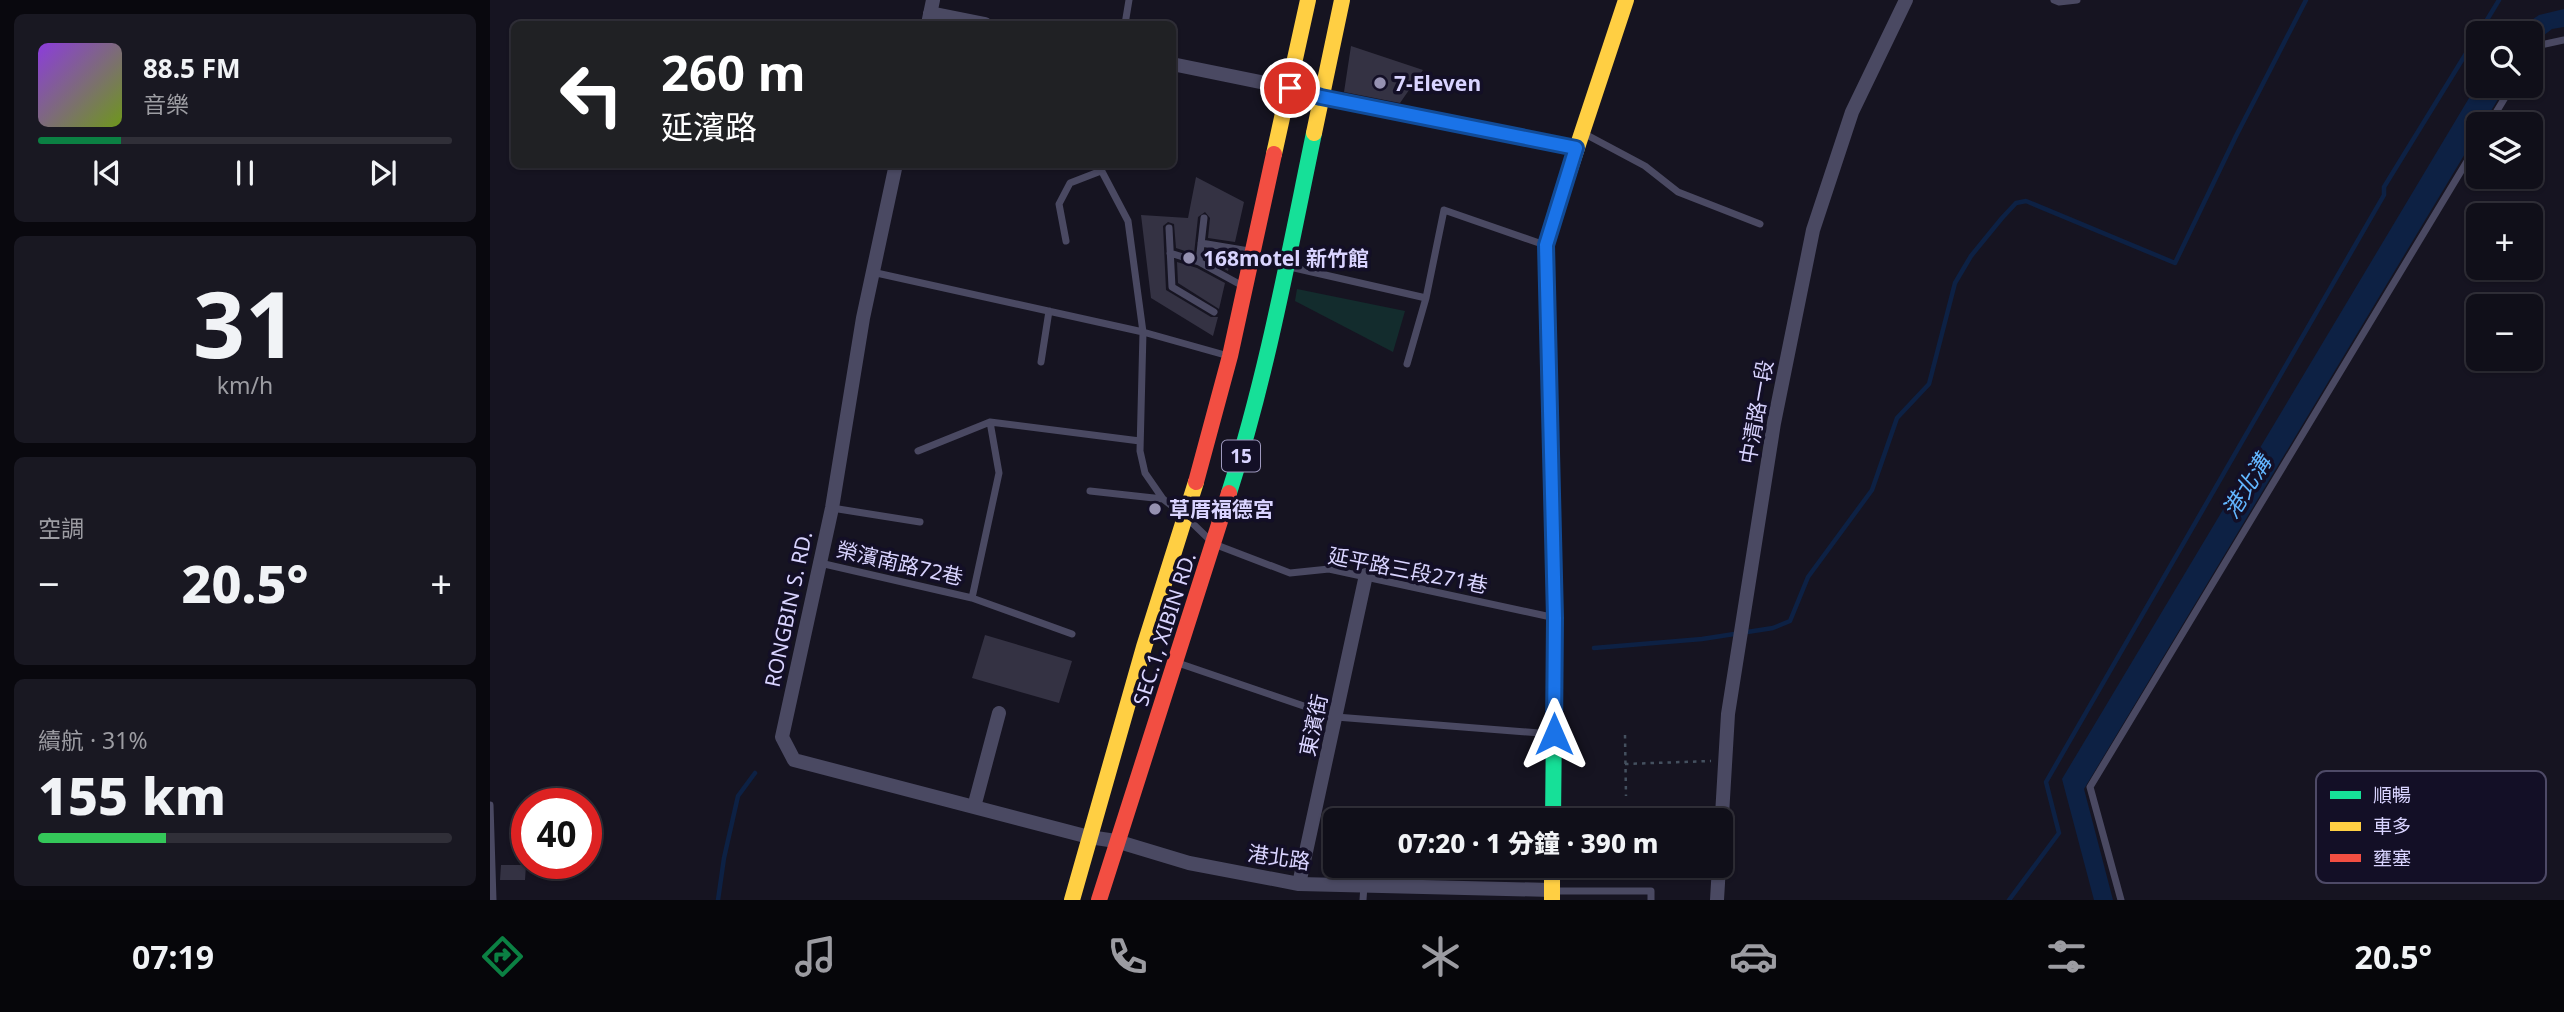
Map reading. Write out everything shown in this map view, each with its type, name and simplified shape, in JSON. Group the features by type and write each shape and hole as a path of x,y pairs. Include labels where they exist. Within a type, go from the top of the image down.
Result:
{"main road":[{"name":"SEC.1, XIBIN RD.","path":"1072,900 1144,647 1186,517 1230,356 1308,0"},
{"name":"SEC.1, XIBIN RD.","path":"1099,900 1242,453 1270,341 1342,0"},
{"path":"1553,808 1555,618 1546,245 1578,140 1626,0"}],"street":[{"name":"中清路一段","path":"1722,808 1728,714 1739,640 1774,423 1813,230 1852,112 1906,0"},
{"path":"931,13 970,21"},
{"path":"1176,65 1321,97 1578,140"},
{"name":"RONGBIN S. RD.","path":"895,168 872,272 832,508 782,737 794,760 1089,837"},
{"name":"東濱街","path":"1299,884 1366,575"},
{"path":"974,807 999,713"},
{"name":"港北路","path":"1089,837 1116,841 1189,863 1299,884 1364,884 1552,895"},
{"path":"1717,900 1718,878"}],"lane":[{"path":"1126,21 1129,0"},
{"path":"2054,0 2077,0"},
{"path":"2543,44 2564,40"},
{"path":"1578,140 1645,166 1678,192 1760,224"},
{"path":"2122,900 2090,787 2466,163"},
{"path":"1066,242 1059,204 1069,183 1100,168 1128,221 1143,332 1140,441 1145,473 1163,499"},
{"path":"1407,364 1426,298 1444,210 1546,245"},
{"path":"1199,261 1204,218"},
{"path":"1169,228 1172,287 1214,312"},
{"path":"1201,243 1254,252"},
{"path":"1170,253 1199,261 1246,287"},
{"path":"1286,266 1426,298"},
{"path":"872,272 1143,332 1230,356"},
{"path":"1041,362 1049,311"},
{"path":"918,451 990,422 1140,441"},
{"name":"榮濱南路72巷","path":"972,597 999,473 990,422"},
{"path":"1090,491 1163,499"},
{"name":"延平路三段271巷","path":"1163,499 1214,544 1290,573 1329,569 1366,575 1555,618"},
{"path":"832,508 920,522"},
{"name":"榮濱南路72巷","path":"820,563 972,597 1072,634"},
{"path":"1174,662 1336,716 1554,734"},
{"path":"490,805 493,900"},
{"path":"1363,900 1364,884"},
{"path":"1552,895 1651,891 1651,900"}],"path":[{"path":"1625,735 1626,796"},
{"path":"1625,764 1725,761"}],"green space":[{"path":"1297,289 1405,311 1393,352 1295,301"}],"water":[{"path":"2564,9 2564,27 2552,29 2543,36 2543,21 2530,21 2539,15"},
{"name":"港北溝","path":"2469,98 2499,98 2490,112 2466,112 2466,152 2084,789 2113,900 2094,900 2062,779"}],"building":[{"name":"7-Eleven","path":"1351,46 1423,70 1400,103 1344,92"},
{"path":"1196,177 1244,202 1235,242 1208,238 1210,218 1205,212 1198,217 1194,254 1176,248 1174,224 1168,222 1163,226 1166,290 1211,317 1218,317 1213,336 1151,298 1141,215 1188,218"},
{"path":"1207,250 1232,254 1228,271 1206,259"},
{"path":"1177,262 1197,268 1225,283 1219,309 1178,283"},
{"path":"985,635 1072,661 1059,703 972,678"},
{"path":"501,865 511,865 511,879 525,879 525,880 500,880"}],"waterway":[{"path":"1594,648 1702,639 1773,628 1790,621 1808,577 1872,490 1897,418 1929,384 1955,283 1971,256 2002,218 2016,203 2026,201 2175,263 2306,0"},
{"path":"2486,21 2499,0"},
{"path":"2009,900 2059,833 2046,782 2384,195 2384,187 2466,54"},
{"path":"718,900 738,796 755,773"}],"traffic: fast":[{"path":"1229,493 1266,359 1314,133"},
{"path":"1553,808 1555,618 1546,245 1561,196"}],"traffic: slow":[{"path":"1274,154 1308,0"},
{"path":"1314,133 1342,0"},
{"path":"1561,196 1626,0"},
{"path":"1072,900 1144,647 1196,482"},
{"path":"1552,878 1552,900"}],"traffic: jam":[{"path":"1196,482 1230,356 1274,154"},
{"path":"1099,900 1229,493"}],"place":[{"name":"7-Eleven","path":"1380,83"},
{"name":"168motel 新竹館","path":"1189,258"},
{"name":"草厝福德宮","path":"1155,509"}],"route":[{"path":"1290,88 1321,97 1576,148 1546,245 1555,618 1554,734"}]}
